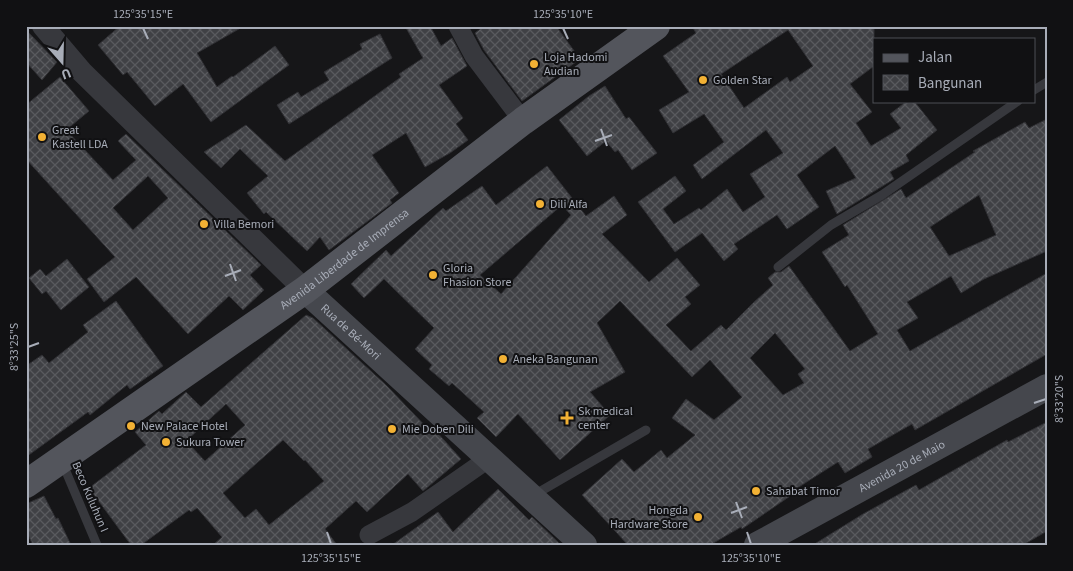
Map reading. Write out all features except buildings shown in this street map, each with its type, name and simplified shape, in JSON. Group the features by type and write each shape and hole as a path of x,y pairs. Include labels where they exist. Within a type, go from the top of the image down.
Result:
{"main road":[{"name":"Avenida Liberdade de Imprensa","path":"26,484 305,290 524,121 656,26"},
{"name":"Rua de Bé-Mori","path":"305,290 584,545"},
{"name":"Avenida 20 de Maio","path":"757,545 1047,387"}],"street":[{"name":"Rua de Bé-Mori","path":"44,26 82,72 305,290"},
{"path":"458,26 474,56 524,121"},
{"path":"369,535 412,512 488,459"}],"lane":[{"path":"1036,89 1047,82"},
{"path":"778,266 831,225 882,195 1017,102"},
{"path":"531,497 646,430"},
{"name":"Beco Kuluhun I","path":"61,460 97,545"}],"place":[{"name":"Loja Hadomi Audian","path":"534,64"},
{"name":"Golden Star","path":"703,80"},
{"name":"Great Kastell LDA","path":"42,137"},
{"name":"Dili Alfa","path":"540,204"},
{"name":"Villa Bemori","path":"204,224"},
{"name":"Gloria Fhasion Store","path":"433,275"},
{"name":"Aneka Bangunan","path":"503,359"},
{"name":"Sk medical center","path":"567,418"},
{"name":"New Palace Hotel","path":"131,426"},
{"name":"Mie Doben Dili","path":"392,429"},
{"name":"Sukura Tower","path":"166,442"},
{"name":"Sahabat Timor","path":"756,491"},
{"name":"Hongda Hardware Store","path":"698,517"}]}
